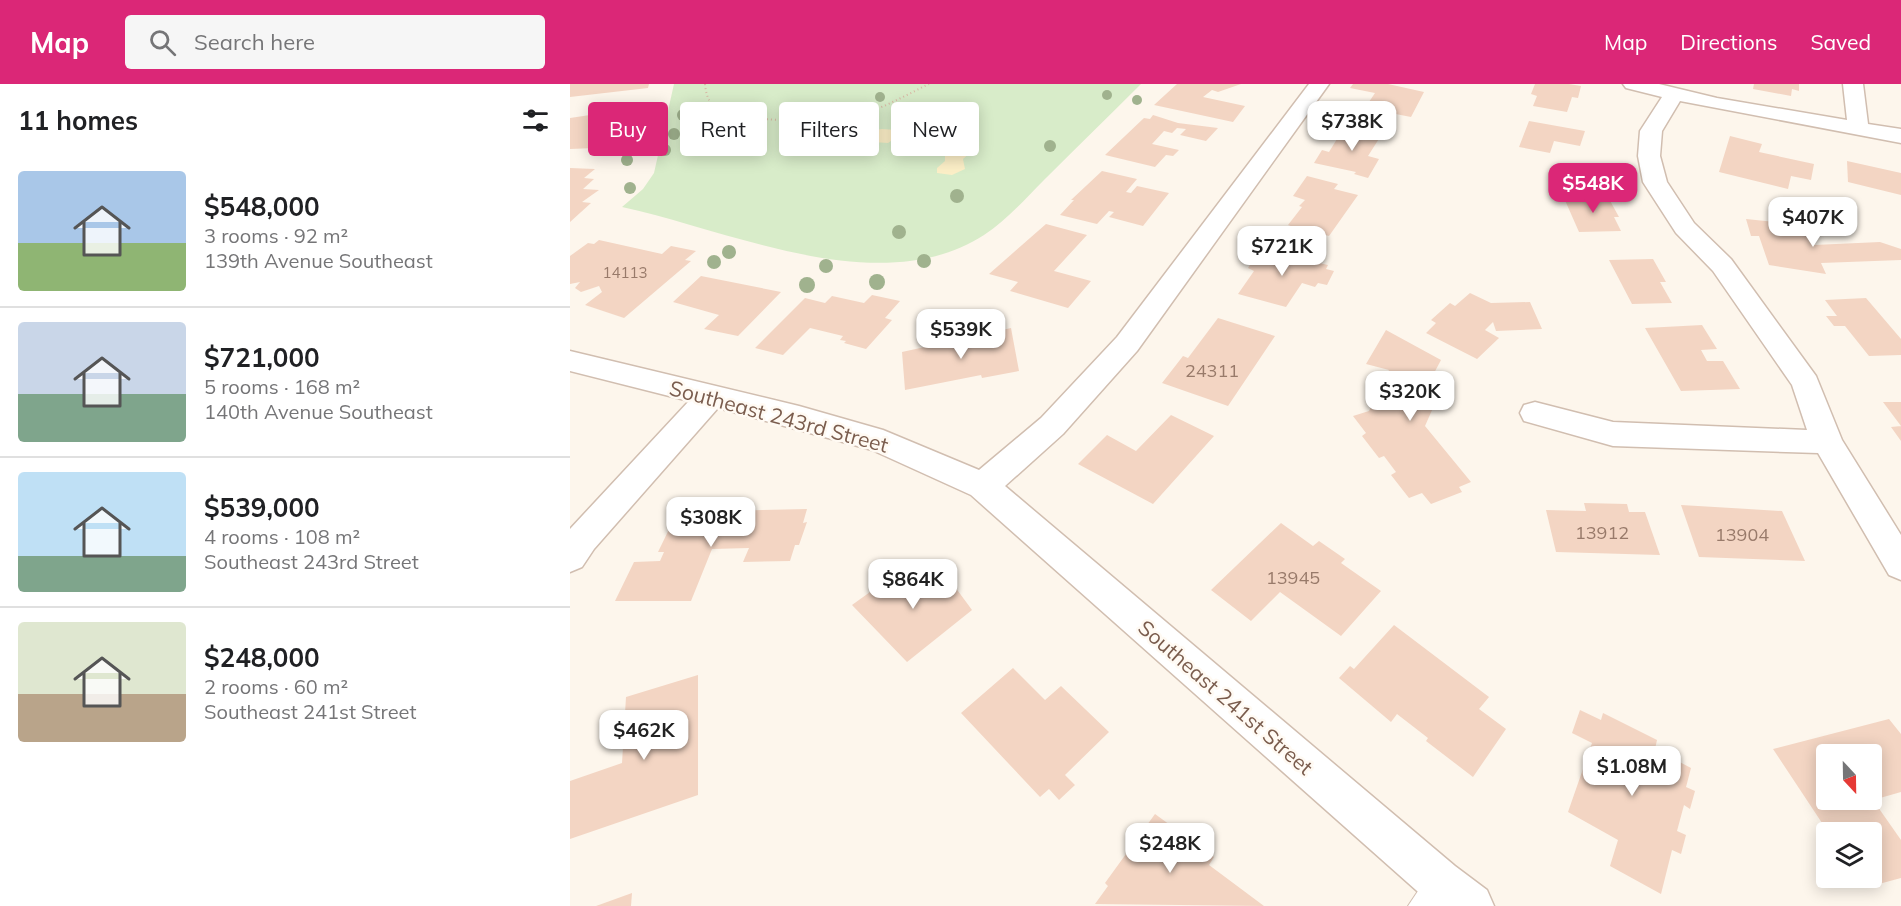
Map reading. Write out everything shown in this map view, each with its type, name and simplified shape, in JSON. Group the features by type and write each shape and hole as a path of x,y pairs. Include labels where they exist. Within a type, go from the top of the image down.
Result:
{"street":[{"path":"983,486 1052,426 1127,344 1319,84"},
{"path":"1633,84 1674,95 1901,136"},
{"path":"1853,84 1858,127"},
{"path":"1674,95 1651,131 1649,156 1655,182 1685,228 1722,265 1806,383 1827,442 1901,566"},
{"name":"Southeast 243rd Street","path":"570,361 798,417 883,442 983,486"},
{"path":"570,557 582,539 710,397"},
{"path":"1535,413 1614,434 1827,442"},
{"name":"Southeast 241st Street","path":"983,486 1430,894 1471,906"}],"path":[{"path":"705,84 706,93 716,109 730,116 758,119 854,116 929,84"}],"green space":[{"path":"674,84 1141,84 1015,209 984,235 943,254 899,262 852,262 804,255 622,207 643,189 654,173 658,156 668,156 668,111"}],"sand":[{"path":"879,129 891,130 891,141 879,142"},
{"path":"945,156 966,156 963,159 965,169 952,175 937,173 937,168 945,161"}],"building":[{"path":"570,84 649,84 648,88 570,97"},
{"path":"1177,84 1241,84 1218,92 1212,90 1203,97 1245,106 1233,122 1154,105"},
{"path":"1353,84 1388,84 1424,92 1411,117 1365,108 1375,93 1350,88"},
{"path":"1535,84 1581,86 1578,98 1572,97 1567,112 1533,106 1537,96 1531,94"},
{"path":"1754,84 1799,84 1799,91 1792,89 1791,96 1753,89"},
{"path":"588,115 588,148 570,149 570,118"},
{"path":"1153,115 1178,123 1218,128 1206,141 1180,135 1186,129 1177,128 1172,133 1164,131 1152,144 1179,150 1173,156 1166,155 1155,167 1105,155 1144,118 1150,119"},
{"path":"1529,121 1585,131 1580,146 1554,141 1550,153 1519,147"},
{"path":"1350,127 1382,134 1368,156 1379,159 1368,178 1354,174 1356,172 1314,163 1322,150 1329,152 1340,134 1345,135"},
{"path":"1730,136 1762,144 1759,152 1814,164 1811,180 1791,176 1788,189 1719,172"},
{"path":"1847,161 1901,173 1901,195 1848,182"},
{"path":"570,168 595,169 584,178 594,179 583,189 599,190 582,202 591,203 570,222"},
{"path":"1102,171 1137,179 1126,192 1131,193 1137,186 1169,193 1143,226 1109,217 1114,212 1109,211 1097,224 1060,215 1074,200 1071,200"},
{"path":"1307,176 1338,184 1334,189 1358,195 1329,236 1322,234 1321,237 1288,225 1305,200 1293,196"},
{"path":"1608,197 1619,217 1614,217 1621,231 1579,232 1564,198"},
{"path":"1746,219 1804,225 1814,245 1880,242 1901,249 1901,260 1821,263 1826,274 1769,265 1759,236 1751,236"},
{"path":"1046,224 1087,235 1054,271 1091,281 1068,308 1010,291 1018,282 989,274"},
{"path":"599,240 662,254 671,246 696,251 685,260 691,261 624,318 585,305 602,292 599,286 581,292 575,288 580,282 570,284 570,256 588,243 594,244"},
{"path":"1260,250 1328,265 1326,269 1334,271 1327,285 1318,283 1315,287 1302,283 1286,307 1238,294 1254,271 1248,268"},
{"path":"1653,259 1666,282 1660,282 1672,303 1632,304 1609,260"},
{"path":"701,276 781,292 738,336 704,329 719,315 673,302"},
{"path":"1470,293 1491,303 1530,302 1542,329 1496,331 1493,322 1485,330 1499,338 1477,359 1426,333 1436,323 1431,320 1450,303 1455,306"},
{"path":"872,295 900,301 885,318 892,320 866,349 844,343 846,341 840,340 843,336 810,328 783,355 755,348 805,298 825,303 832,296 864,303"},
{"path":"1866,298 1901,339 1901,355 1869,356 1845,326 1834,326 1826,316 1837,316 1825,300"},
{"path":"1218,318 1275,336 1228,406 1162,383 1183,356 1188,358"},
{"path":"1702,325 1717,349 1701,350 1707,361 1723,361 1740,389 1681,391 1645,328"},
{"path":"1011,328 1019,371 982,378 981,375 905,390 902,352"},
{"path":"1386,330 1441,360 1432,377 1444,383 1425,426 1471,482 1459,487 1462,492 1431,504 1422,493 1409,498 1391,475 1396,472 1384,456 1379,458 1362,436 1366,433 1353,416 1369,411 1389,370 1366,364"},
{"path":"1883,402 1901,402 1901,426"},
{"path":"1171,415 1214,436 1153,504 1078,464 1107,435 1136,451"},
{"path":"1901,426 1901,441 1891,427"},
{"path":"719,500 714,511 807,509 803,523 807,522 799,545 795,545 790,561 743,562 749,548 712,549 691,601 615,601 634,562 660,561 664,552 658,552 677,513 682,513 688,501"},
{"path":"1584,503 1627,504 1629,512 1645,512 1660,555 1556,552 1546,510 1586,511"},
{"path":"1681,505 1782,511 1805,561 1699,557"},
{"path":"1281,523 1313,546 1319,541 1345,559 1341,563 1381,591 1341,636 1280,592 1251,621 1211,590"},
{"path":"909,564 929,584 944,572 972,610 907,662 852,605"},
{"path":"1394,625 1489,697 1479,709 1506,729 1473,777 1426,741 1428,738 1397,714 1391,722 1339,678 1350,666 1354,669"},
{"path":"1013,668 1045,700 1061,686 1109,732 1065,775 1075,785 1059,800 1049,789 1040,797 961,713"},
{"path":"698,675 698,795 570,839 570,781 622,763 626,697"},
{"path":"1580,710 1601,720 1603,713 1657,740 1655,749 1691,768 1686,787 1695,791 1690,809 1684,805 1677,831 1686,835 1681,854 1672,850 1661,894 1610,866 1618,840 1568,812 1592,743 1572,733"},
{"path":"1889,719 1901,734 1901,792 1882,797 1882,744 1816,744 1816,810 1880,810 1901,840 1901,878 1882,883 1882,822 1821,822 1773,749"},
{"path":"1155,814 1214,857 1209,865 1264,906 1095,904 1108,886 1105,883"},
{"path":"632,893 631,906 596,906"}]}
